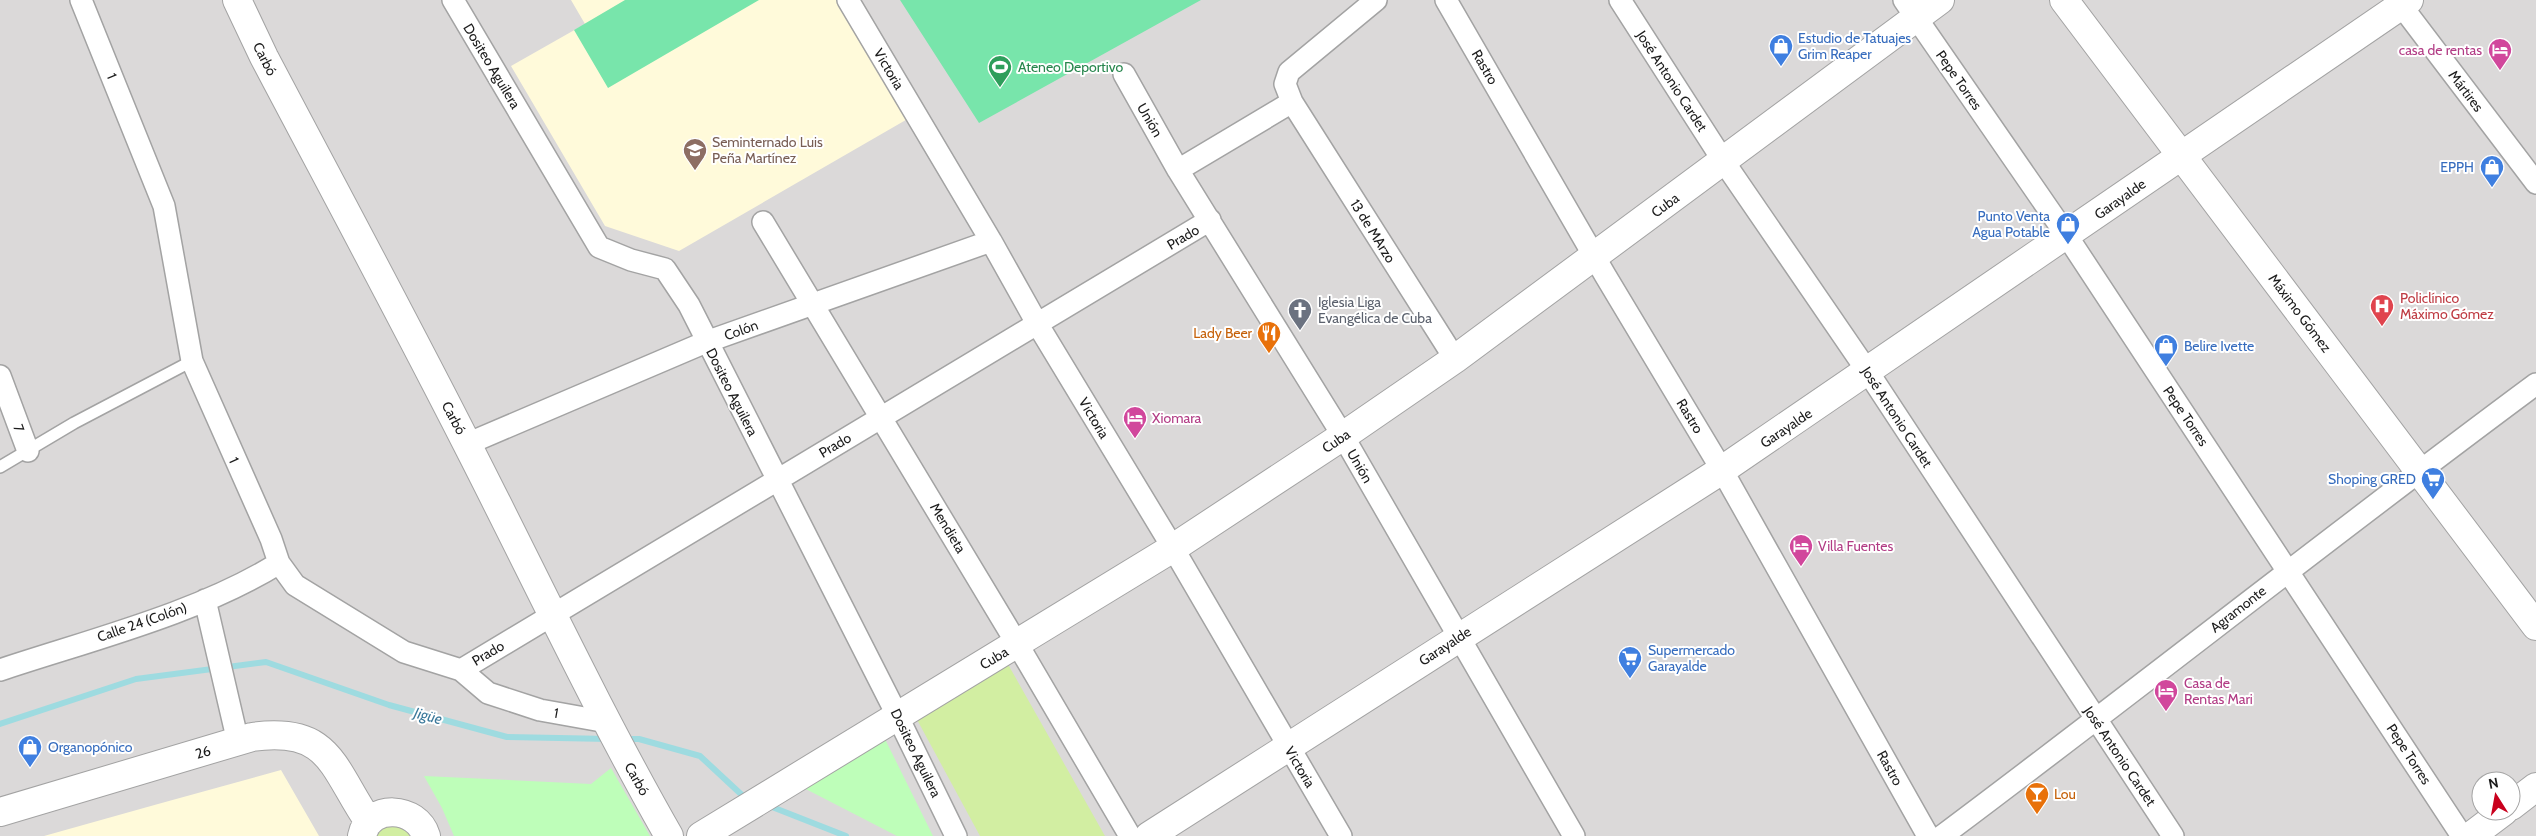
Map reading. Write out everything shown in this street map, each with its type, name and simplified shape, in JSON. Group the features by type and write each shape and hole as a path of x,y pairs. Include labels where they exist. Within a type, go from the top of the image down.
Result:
{"street":[{"name":"1","path":"82,0 164,206 192,361 280,563 294,585 404,652 461,670 488,693 540,710 607,722"},
{"name":"Carbó","path":"237,0 264,57 467,444 552,616 634,774 669,836"},
{"name":"Dositeo Aguilera","path":"453,0 599,247 631,260 665,269 689,305 706,342 897,715 956,836"},
{"name":"Victoria","path":"848,0 992,241 1038,325 1173,548 1341,836"},
{"path":"1178,170 1292,102 1285,84 1289,72 1376,0"},
{"name":"Rastro","path":"1446,0 1594,256 1722,470 1928,836"},
{"name":"José Antonio Cardet","path":"1620,0 1724,162 1868,372 2173,836"},
{"name":"Cuba","path":"701,836 1173,548 1343,436 1455,359 1724,162 1910,9 1940,0"},
{"name":"Máximo Gómez","path":"2064,0 2536,626"},
{"name":"Garayalde","path":"1149,836 1722,470 2067,236 2402,2"},
{"name":"Mártires","path":"2402,2 2536,182"},
{"name":"Pepe Torres","path":"1910,9 2067,236 2462,836"},
{"name":"Unión","path":"1124,74 1178,170 1343,436 1574,836"},
{"name":"13 de MArzo","path":"1292,102 1455,359"},
{"name":"Prado","path":"461,670 1210,220"},
{"name":"Mendieta","path":"763,222 882,417 1130,836"},
{"name":"Colón","path":"467,444 706,342 992,241"},
{"name":"7","path":"0,376 28,451"},
{"name":"Agramonte","path":"1942,836 2096,720 2288,570 2536,384"},
{"name":"Calle 24 (Colón)","path":"0,670 196,604 260,575 280,563"},
{"path":"196,604 213,641 238,742"},
{"name":"26","path":"0,812 238,742 276,734 299,738 314,744 328,754 351,797 365,829"},
{"path":"2521,798 2536,787"},
{"path":"365,829 378,815 400,812 420,823 426,836"},
{"path":"2471,836 2491,821"}],"lane":[{"path":"0,467 74,423 192,361"}],"shaded area":[{"path":"0,0 2536,0 2536,836 0,836"},
{"name":"Seminternado Luis Peña Martínez","path":"571,0 842,0 911,117 679,251 605,226 511,66 585,24"},
{"path":"281,770 319,836 44,836 158,804"}],"green space":[{"path":"625,0 759,0 608,88 574,30"},
{"name":"Ateneo Deportivo","path":"900,0 1201,0 979,123"},
{"path":"1005,659 1105,836 980,836 914,714"},
{"path":"882,733 933,836 897,836 796,784"},
{"path":"611,768 650,836 454,836 442,808 424,776 591,784"},
{"path":"393,822 415,836 373,836"}],"waterway":[{"name":"Jigüe","path":"0,724 136,679 266,662 389,705 507,737 609,739"},
{"name":"Jigüe","path":"624,739 639,739 700,756 743,796 748,798"},
{"name":"Jigüe","path":"767,805 846,836"}],"place":[{"name":"Estudio de Tatuajes Grim Reaper","path":"1781,67"},
{"name":"casa de rentas","path":"2500,71"},
{"name":"Ateneo Deportivo","path":"1000,88"},
{"name":"Seminternado Luis Peña Martínez","path":"695,171"},
{"name":"EPPH","path":"2492,188"},
{"name":"Punto Venta Agua Potable","path":"2068,245"},
{"name":"Policlínico Máximo Gómez","path":"2382,327"},
{"name":"Iglesia Liga Evangélica de Cuba","path":"1300,331"},
{"name":"Lady Beer","path":"1269,354"},
{"name":"Belire Ivette","path":"2166,367"},
{"name":"Xiomara","path":"1135,439"},
{"name":"Shoping GRED","path":"2433,500"},
{"name":"Villa Fuentes","path":"1801,567"},
{"name":"Supermercado Garayalde","path":"1630,679"},
{"name":"Casa de Rentas Mari","path":"2166,712"},
{"name":"Organopónico","path":"30,768"},
{"name":"Lou","path":"2037,815"}]}
